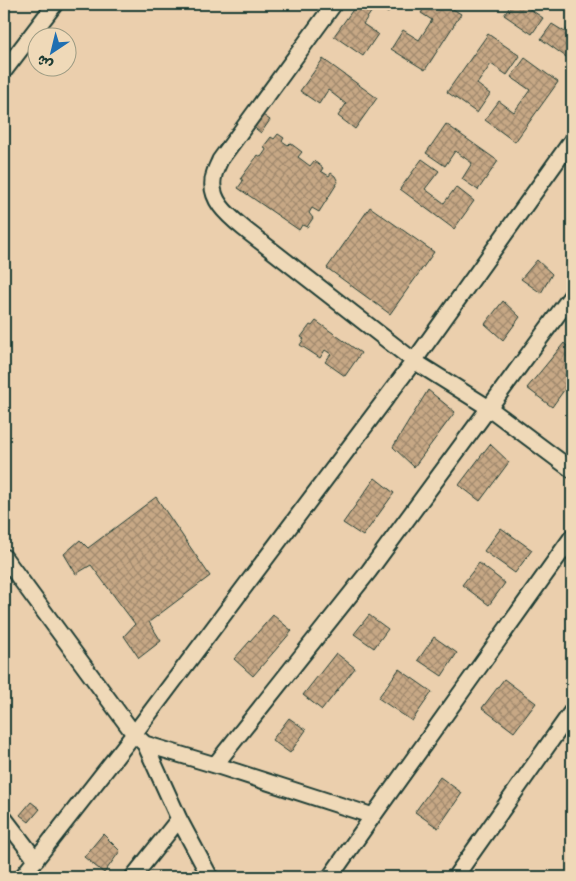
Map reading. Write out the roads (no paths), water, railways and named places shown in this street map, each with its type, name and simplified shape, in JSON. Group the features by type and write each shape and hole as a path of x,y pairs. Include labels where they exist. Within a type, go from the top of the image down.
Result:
{"street":[{"path":"4,72 55,4"},
{"path":"334,4 220,160 212,188 217,200 226,213 414,361 489,408 572,470"},
{"path":"22,877 140,739 572,140"},
{"path":"215,765 369,571 572,295"},
{"path":"330,877 572,537"},
{"path":"4,557 140,739 210,877"},
{"path":"455,877 572,711"},
{"path":"140,739 373,816"},
{"path":"4,818 36,860"},
{"path":"133,877 179,819"}]}
